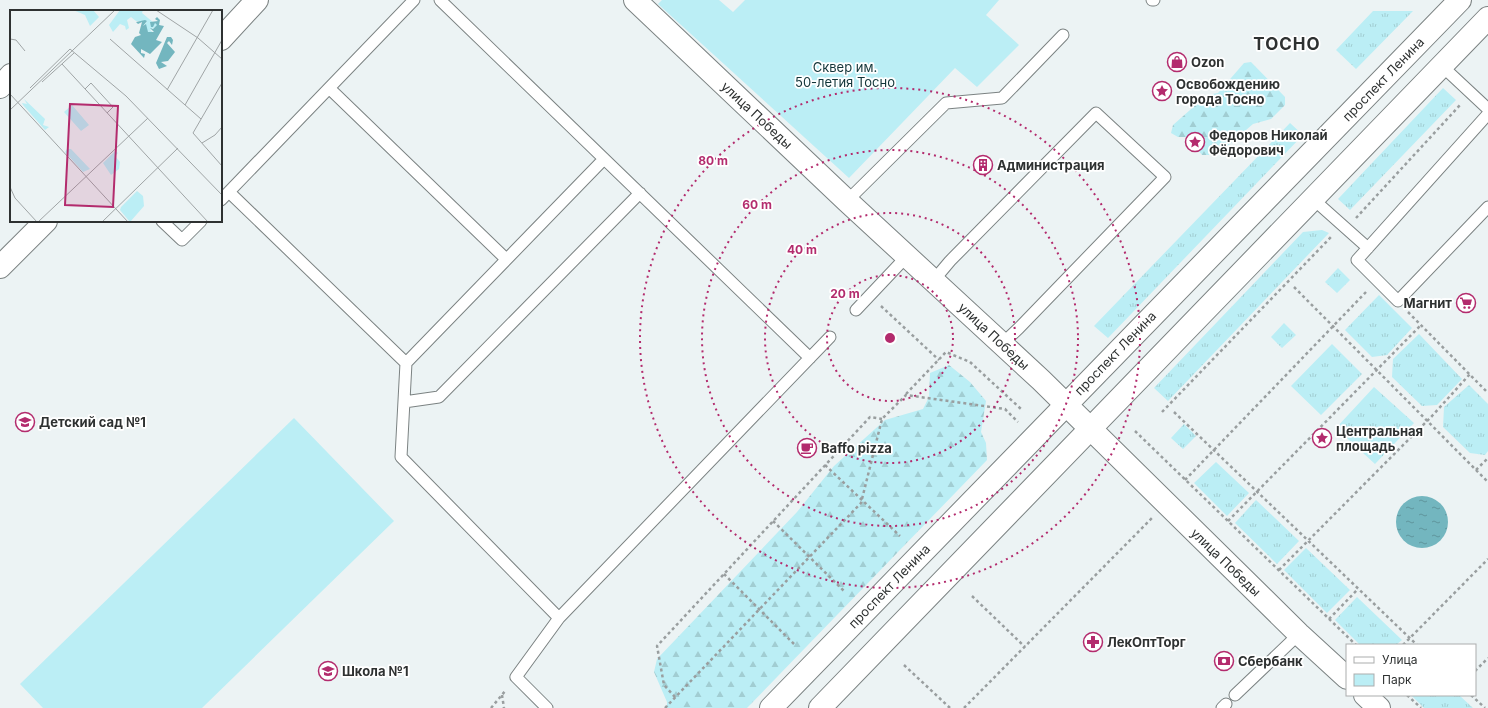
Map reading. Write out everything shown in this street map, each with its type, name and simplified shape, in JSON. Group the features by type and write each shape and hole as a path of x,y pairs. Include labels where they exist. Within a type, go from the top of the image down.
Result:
{"main road":[{"path":"222,38 257,0"},
{"name":"улица Победы","path":"635,0 847,201 908,255 1066,404 1299,634 1346,677"},
{"name":"проспект Ленина","path":"771,708 1460,0"},
{"path":"820,708 1488,18"},
{"path":"0,87 10,76"},
{"path":"0,267 45,222"},
{"path":"1366,696 1379,708"}],"lane":[{"path":"222,199 414,0"},
{"path":"440,0 810,358"},
{"path":"847,201 946,103 1002,98 1063,35"},
{"path":"1442,66 1488,109"},
{"path":"329,88 506,259"},
{"path":"934,280 950,261 1096,113 1165,177 1002,344"},
{"path":"1488,114 1357,260 1398,301 1488,207"},
{"path":"559,618 401,457 406,363 604,158"},
{"path":"229,192 406,363"},
{"path":"404,402 439,397 640,193"},
{"path":"1313,199 1368,248"},
{"path":"163,222 182,240 200,222"},
{"path":"856,310 908,255"},
{"path":"547,708 516,677 559,618 830,337"},
{"path":"1235,695 1299,634"}],"path":[{"path":"1162,412 1342,225 1349,226 1468,97 1468,90"},
{"path":"1185,480 1334,327 1377,280"},
{"path":"1294,287 1488,482"},
{"path":"870,295 939,360"},
{"path":"1398,301 1488,392"},
{"path":"1228,521 1421,325"},
{"path":"665,708 861,503 882,418 906,395 946,352 970,362 1020,409"},
{"path":"1279,570 1427,420 1470,374"},
{"path":"906,395 1005,409 1019,423"},
{"path":"1174,412 1213,451 1417,644"},
{"path":"676,697 664,685 657,646 870,417 882,418"},
{"path":"1135,431 1355,644"},
{"path":"1476,470 1488,458"},
{"path":"825,465 900,536"},
{"path":"964,708 1166,504"},
{"path":"773,521 845,592"},
{"path":"1404,644 1488,559"},
{"path":"724,574 794,644"},
{"path":"1329,619 1358,589"},
{"path":"972,596 1025,647"},
{"path":"1476,670 1488,658"},
{"path":"904,665 950,708"},
{"path":"491,708 516,677"},
{"path":"502,695 504,708"},
{"path":"1408,696 1421,708"},
{"path":"1472,696 1485,708"}],"green space":[{"name":"Сквер им. 50-летия Тосно","path":"662,0 719,0 733,12 745,0 999,0 986,15 1019,45 977,87 955,68 849,178 658,4"},
{"path":"1373,11 1413,11 1356,69 1336,50"},
{"path":"1251,62 1285,97 1285,105 1271,119 1253,124 1217,155 1202,155 1187,137 1178,137 1171,133 1173,125 1207,95 1218,93 1244,63"},
{"path":"1443,88 1456,100 1350,210 1338,199"},
{"path":"1290,123 1303,135 1108,338 1094,326"},
{"path":"1322,230 1329,233 1168,401 1154,388 1303,232"},
{"path":"1338,268 1350,280 1337,293 1325,282"},
{"path":"1379,295 1412,328 1387,355 1372,357 1345,330"},
{"path":"1284,323 1296,335 1282,348 1271,337"},
{"path":"1419,334 1462,379 1437,405 1422,406 1392,377 1393,359"},
{"path":"1332,344 1362,374 1321,415 1291,386"},
{"path":"949,365 970,382 986,401 981,432 986,443 987,460 747,708 667,708 667,702 654,672 657,659 797,512 834,466 885,420 923,409 929,397 930,373"},
{"path":"1469,385 1488,404 1488,451 1485,455 1470,453 1443,427 1444,407"},
{"path":"1374,387 1414,423 1375,464 1336,428"},
{"path":"294,418 394,521 202,708 43,708 20,684"},
{"path":"1184,424 1196,436 1183,449 1171,438"},
{"path":"1216,462 1249,493 1227,516 1194,483"},
{"path":"1256,500 1299,541 1277,564 1235,523"},
{"path":"1306,548 1350,590 1327,613 1284,570"},
{"path":"1357,597 1402,640 1397,644 1359,644 1335,620"},
{"path":"1412,696 1460,696 1473,708 1424,708"}],"water":[{"path":"1422,496 1436,500 1444,508 1448,522 1444,536 1436,544 1422,548 1408,544 1400,536 1396,522 1400,508 1408,500"}],"place":[{"name":"Ozon","path":"1177,62"},
{"name":"Освобождению города Тосно","path":"1162,91"},
{"name":"Федоров Николай Фёдорович","path":"1195,142"},
{"name":"Администрация","path":"983,165"},
{"name":"Магнит","path":"1466,303"},
{"name":"Детский сад №1","path":"25,422"},
{"name":"Центральная площадь","path":"1322,438"},
{"name":"Baffo pizza","path":"807,448"},
{"name":"ЛекОптТорг","path":"1093,642"},
{"name":"Сбербанк","path":"1224,661"},
{"name":"Школа №1","path":"328,671"}],"district":[{"name":"ТОСНО","path":"1287,44"}]}
